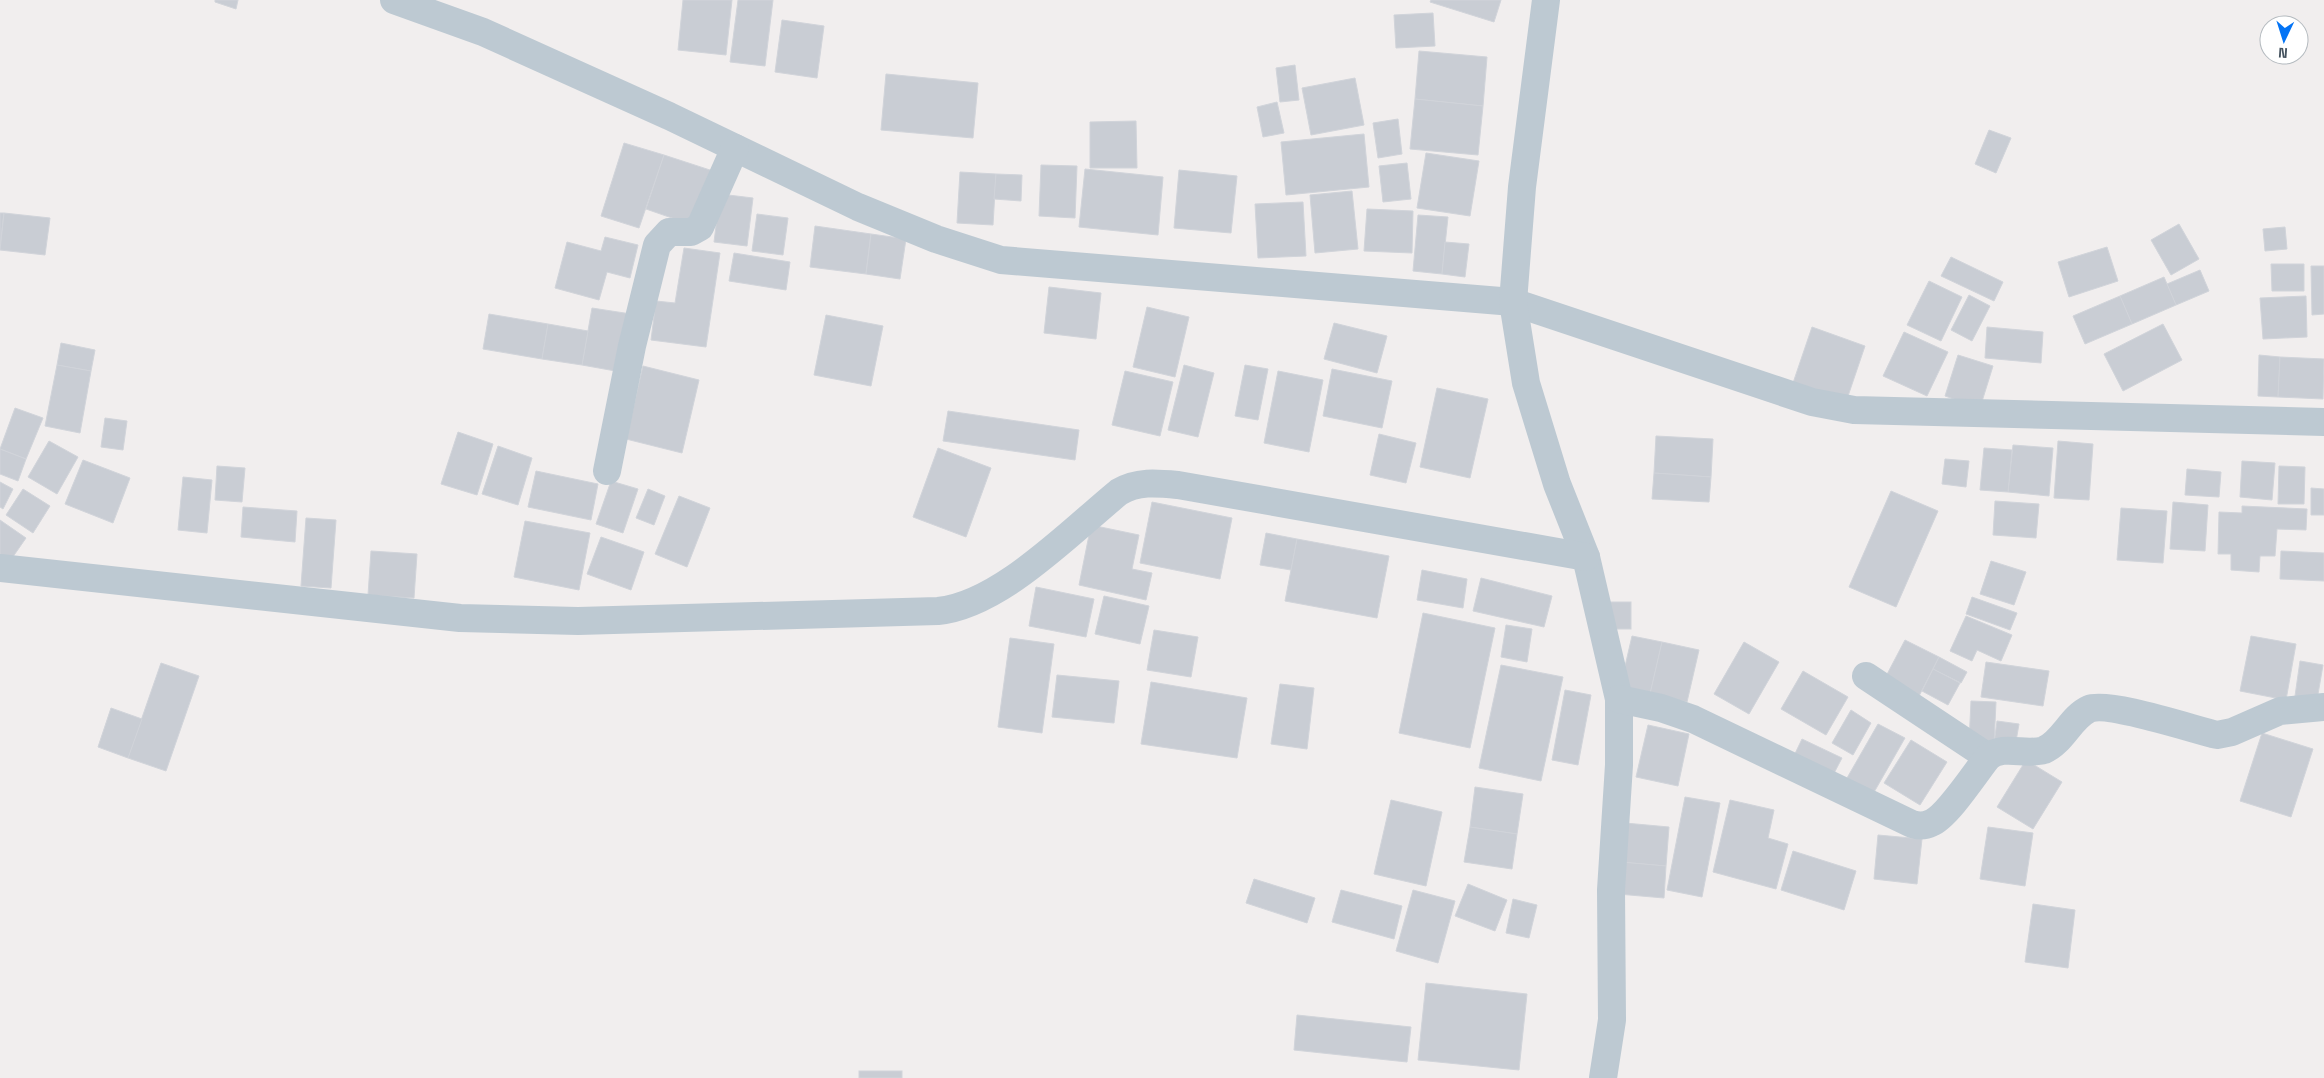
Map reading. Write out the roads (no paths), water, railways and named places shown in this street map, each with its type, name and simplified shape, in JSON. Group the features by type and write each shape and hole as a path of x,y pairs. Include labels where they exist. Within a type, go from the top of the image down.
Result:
{"street":[{"path":"394,0 484,32 858,207 945,242 1001,260 1513,302 1812,402 1854,410 2324,422"},
{"path":"1546,0 1523,177 1513,302 1526,383 1557,484 1586,557 1619,699 1619,765 1611,890 1612,1020 1603,1078"},
{"path":"607,472 632,346 657,246 668,232 691,232 700,227 735,148"},
{"path":"0,568 460,618 578,621 938,611 966,606 992,593 1022,572 1119,492 1132,486 1151,484 1178,485 1586,557"},
{"path":"1866,676 1988,757"},
{"path":"1619,699 1661,708 1693,719 1916,825 1931,823 1942,816 1988,757 1998,751 2030,752 2045,749 2056,742 2083,713 2099,707 2216,735 2232,732 2283,710 2324,707"}]}
